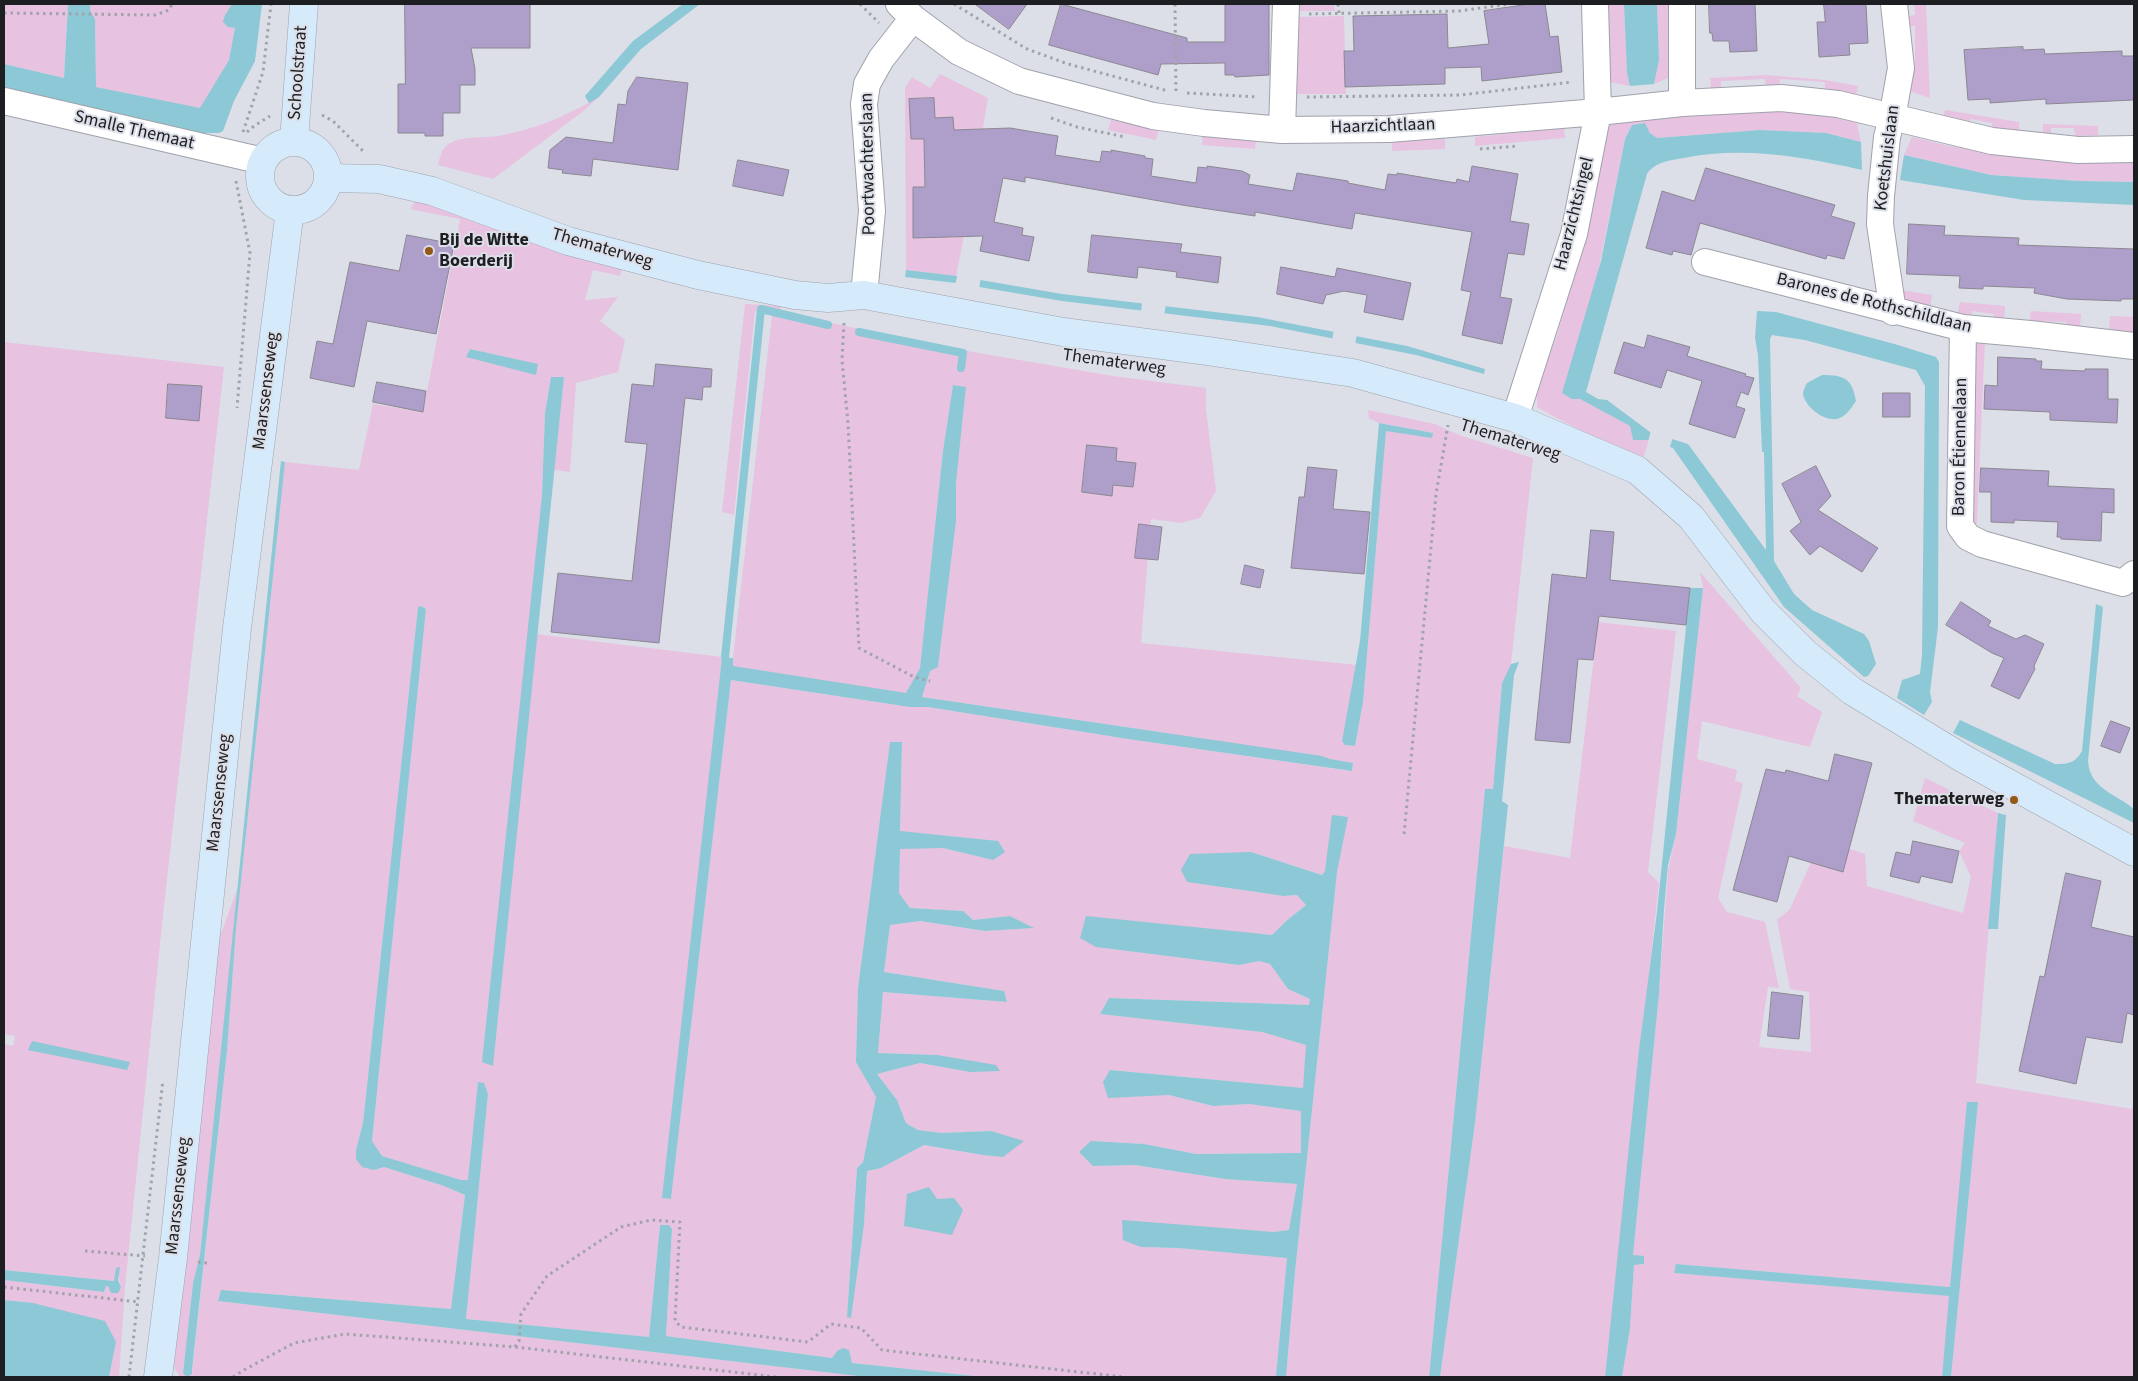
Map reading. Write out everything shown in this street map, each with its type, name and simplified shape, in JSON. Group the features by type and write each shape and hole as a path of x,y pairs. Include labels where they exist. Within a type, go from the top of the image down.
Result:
{"street":[{"name":"Schoolstraat","path":"294,141 304,4"},
{"name":"Haarzichtsingel","path":"1515,418 1574,234 1598,112 1595,4"},
{"path":"1682,4 1682,103"},
{"name":"Koetshuislaan","path":"1893,312 1880,224 1881,196 1890,127 1901,68 1894,4"},
{"path":"1282,130 1286,9"},
{"name":"Haarzichtlaan","path":"906,11 959,52 1019,81 1154,116 1176,119 1282,130 1389,129 1598,112 1682,103 1781,98 1838,104 1890,127 1992,141 2078,150 2134,149"},
{"name":"Poortwachterslaan","path":"856,296 872,211 864,104 867,84 906,11"},
{"name":"Smalle Themaat","path":"4,101 263,161"},
{"path":"294,141 310,146 323,157 327,167 328,178 326,189 320,198 311,205 301,209 290,210 279,206 264,192 260,171 263,161 271,151 276,147 294,141"},
{"name":"Thematerweg","path":"328,178 379,180 432,191 568,241 698,275 795,295 856,296 1063,332 1353,373 1515,418 1637,470 1691,517 1763,610 1805,653 1852,691 1964,759 2134,852"},
{"name":"Maarssenseweg","path":"158,1377 236,638 290,210"},
{"name":"Barones de Rothschildlaan","path":"1705,262 1893,312 1963,328 2134,346"},
{"name":"Baron Étiennelaan","path":"1963,328 1960,526 1968,537 1982,544 2123,583 2134,574"}],"path":[{"path":"4,13 155,15 169,10 172,4"},
{"path":"271,4 263,72 241,138 266,118 280,112 296,110 323,115 333,121 370,158"},
{"path":"1175,4 1176,119"},
{"path":"1338,4 1339,13"},
{"path":"1286,9 1339,13 1459,10 1509,4"},
{"path":"856,296 844,318 842,360 848,423 859,648 914,677 930,681"},
{"path":"1404,834 1436,494 1449,422"},
{"path":"515,1347 518,1341 521,1314 547,1276 621,1227 651,1220 680,1222 675,1321 682,1327 808,1342 831,1324 861,1328 882,1350 1124,1377"},
{"path":"85,1251 143,1256"},
{"path":"194,1262 208,1263"},
{"path":"4,1287 138,1302 129,1377"},
{"path":"234,1377 294,1343 344,1334 515,1347 777,1377"}],"shaded area":[{"path":"4,4 68,4 64,78 4,64"},
{"path":"90,4 232,4 225,15 235,28 229,60 200,109 96,87 95,19 90,10"},
{"path":"1293,4 1334,4 1335,11 1293,11"},
{"path":"1607,4 1624,4 1627,73 1630,86 1608,82"},
{"path":"1657,4 1675,4 1673,76 1654,84 1659,60"},
{"path":"1914,4 1926,4 1930,98 1907,90 1908,69 1915,69 1915,26 1909,26 1908,16 1915,15"},
{"path":"1344,16 1346,94 1291,94 1293,17"},
{"path":"940,74 988,98 956,276 906,270 905,88 912,77 930,88"},
{"path":"1766,75 1825,80 1858,86 1856,95 1825,90 1825,82 1780,79 1779,86 1766,86 1765,79 1721,81 1721,88 1711,89 1710,78"},
{"path":"599,97 493,179 438,165 443,150 450,143 462,139 497,136 530,128 564,115"},
{"path":"1787,110 1856,119 1861,142 1826,133 1760,130 1657,138 1650,133 1645,123 1632,125 1625,139 1572,399 1580,399 1630,426 1633,440 1649,440 1641,464 1537,407 1537,386 1557,336 1584,239 1605,126 1627,121 1672,116"},
{"path":"1945,110 2019,122 2019,131 1992,129 1992,123 1970,119 1969,126 1942,121"},
{"path":"1111,120 1159,129 1156,140 1108,130"},
{"path":"2043,124 2098,126 2098,135 2075,136 2074,128 2051,128 2051,134 2043,134"},
{"path":"1564,128 1565,138 1475,146 1475,137"},
{"path":"1203,136 1256,140 1255,149 1202,145"},
{"path":"1912,137 1949,146 2003,154 2134,160 2134,182 2078,181 1991,175 1904,155"},
{"path":"1445,139 1445,149 1392,151 1392,140"},
{"path":"418,197 622,268 620,276 593,270 585,300 618,297 600,321 625,340 618,372 576,383 570,472 554,470 564,377 551,377 545,413 542,495 493,1066 536,634 722,657 663,1198 671,1199 731,680 910,707 928,707 1128,739 1343,770 1352,771 1353,763 922,697 930,670 938,667 956,521 956,483 966,387 953,385 943,451 920,668 906,694 732,666 772,315 755,311 734,515 722,512 745,304 781,306 780,312 938,346 1113,376 1206,388 1206,410 1216,491 1200,518 1181,523 1151,519 1141,643 1357,665 1342,741 1345,745 1355,746 1363,702 1386,431 1433,433 1379,423 1369,418 1368,410 1435,424 1459,435 1533,458 1511,664 1502,683 1493,789 1485,789 1429,1377 984,1377 852,1363 849,1350 837,1351 832,1358 666,1336 672,1229 669,1225 660,1226 649,1337 466,1319 488,1094 484,1084 478,1082 469,1180 461,1180 382,1156 372,1141 426,609 421,606 418,607 363,1123 356,1150 374,1170 384,1167 444,1186 465,1195 451,1309 221,1290 218,1301 867,1377 180,1377 174,1367 218,942 239,884 200,1255 193,1283 183,1373 192,1374 227,1051 236,929 285,462 359,470 373,404 423,412 460,219 410,209","holes":["470,349 537,364 536,374 467,357","890,742 902,743 900,832 998,841 993,860 943,848 900,848 899,893 910,908 963,911 973,920 1010,916 1033,928 985,931 919,921 890,925 884,972 1004,991 1007,1002 883,992 878,1053 937,1055 970,1072 920,1063 877,1074 897,1100 906,1123 918,1130 942,1133 991,1131 1003,1157 924,1145 881,1168 867,1171 864,1225 851,1317 847,1317 857,1168 863,1162 876,1097 856,1062 858,988","1347,817 1337,872 1287,1365 1276,1376 1287,1258 1178,1248 1141,1247 1122,1221 1274,1232 1290,1230 1297,1184 1225,1179 1135,1165 1093,1166 1091,1141 1144,1144 1196,1154 1301,1153 1301,1111 1249,1104 1213,1106 1169,1095 1110,1070 1303,1088 1307,1045 1262,1032 1100,1014 1109,998 1309,1005 1310,999 1288,989 1270,964 1259,961 1239,965 1096,947 1239,933 1272,935 1306,905 1297,895 1284,896 1187,882 1251,852 1323,875"]},
{"path":"1901,290 1932,295 1930,311 1909,302"},
{"path":"1960,302 2005,306 2004,323 1993,322 1994,314 1972,311 1971,318 1957,316"},
{"path":"2031,311 2081,314 2080,329 2067,329 2066,322 2045,321 2044,328 2029,326"},
{"path":"2110,316 2134,317 2134,333 2109,331"},
{"path":"1985,341 1977,522 1975,527 1970,524 1972,346"},
{"path":"4,342 224,367 163,915 125,1287 119,1377 109,1377 116,1342 33,1303 4,1300 4,1280 104,1292 106,1286 109,1286 109,1290 121,1287 116,1268 115,1281 4,1270 4,1044 13,1046 15,1036 4,1034"},
{"path":"1700,572 1801,688 1797,696 1822,712 1810,747 1702,721 1697,759 1737,770 1735,781 1743,783 1718,898 1727,912 1765,922 1779,988 1768,987 1759,1047 1811,1052 1809,992 1790,989 1777,920 1790,909 1811,862 1844,847 1865,854 1867,886 1963,913 1971,877 1959,851 1965,843 1913,821 1925,778 1998,813 1976,1083 2132,1109 2134,1101 2134,1377 1951,1377 1978,1102 1968,1102 1950,1287 1676,1264 1675,1273 1950,1296 1942,1377 1622,1377 1630,1328 1634,1265 1644,1264 1644,1256 1633,1256 1659,994 1668,871 1676,834 1703,588"},
{"path":"1598,622 1676,631 1648,872 1659,883 1605,1377 1440,1377 1475,1123 1504,846 1570,858"}],"water":[{"path":"68,4 90,4 90,10 95,19 96,87 200,108 229,60 235,28 228,27 223,22 225,15 232,4 262,4 255,61 234,101 223,131 219,133 186,133 4,89 4,64 64,78"},
{"path":"683,4 700,4 641,49 599,97 589,103 585,96 633,41"},
{"path":"1624,4 1657,4 1659,60 1654,84 1630,86 1627,73"},
{"path":"1645,123 1650,133 1657,138 1760,130 1826,133 1861,142 1862,170 1796,157 1729,153 1663,162 1650,170 1647,174 1586,392 1598,399 1607,400 1650,432 1688,444 1766,550 1764,452 1762,452 1758,355 1755,338 1757,311 1776,312 1936,357 1939,362 1938,627 1930,692 1932,702 1924,715 1897,698 1902,680 1920,674 1922,655 1925,386 1916,370 1805,340 1772,335 1770,339 1774,561 1794,594 1812,610 1864,634 1869,641 1876,664 1868,676 1864,677 1784,607 1673,448 1649,440 1633,440 1630,426 1580,399 1572,399 1562,393 1601,261 1625,139 1632,125"},
{"path":"1904,155 1991,175 2078,181 2134,182 2134,205 2024,200 1900,180"},
{"path":"906,270 957,276 1062,294 1257,317 1407,346 1485,369 1484,374 1416,355 1270,326 1062,301 956,283 905,277"},
{"path":"470,349 538,364 536,375 466,357"},
{"path":"1822,375 1846,379 1852,387 1856,401 1842,417 1836,419 1826,418 1811,408 1804,399 1803,393 1807,383"},
{"path":"551,377 564,377 493,1066 482,1062 542,495 545,413"},
{"path":"953,385 966,387 956,483 956,521 938,667 930,671 922,697 1322,756 1353,763 1352,771 1128,739 928,707 910,707 731,680 671,1199 662,1198 722,657 733,658 733,666 906,693 920,668 943,451"},
{"path":"1379,423 1433,433 1432,438 1386,431 1363,702 1355,746 1345,745 1342,741 1360,641"},
{"path":"281,461 285,462 236,929 227,1051 192,1374 187,1377 183,1373 193,1283 200,1255"},
{"path":"1690,588 1703,588 1676,834 1668,865 1659,994 1633,1255 1644,1256 1644,1264 1634,1265 1630,1328 1622,1377 1605,1377 1639,1050 1657,912"},
{"path":"2096,604 2103,607 2088,761 2093,778 2098,784 2134,809 2134,823 1953,733 1960,720 2055,764 2068,763 2077,758 2082,751"},
{"path":"421,606 426,609 372,1141 382,1156 461,1180 468,1180 478,1082 484,1083 488,1094 466,1319 649,1337 660,1225 669,1225 672,1229 666,1336 832,1358 837,1351 843,1348 849,1350 852,1363 984,1377 867,1377 218,1301 221,1290 451,1309 465,1195 444,1186 384,1167 374,1170 362,1167 356,1159 356,1150 363,1123 418,607"},
{"path":"1519,662 1514,675 1502,801 1508,805 1475,1123 1440,1377 1429,1377 1485,789 1493,789 1502,683 1511,664"},
{"path":"890,742 902,742 900,831 998,841 1005,852 993,860 943,848 900,849 899,893 910,908 963,911 973,920 1010,916 1034,928 985,931 920,921 890,925 884,972 1004,991 1007,1002 883,992 878,1053 937,1055 996,1065 1000,1071 970,1072 920,1063 877,1074 897,1100 906,1123 918,1130 942,1133 991,1131 1024,1141 1003,1157 924,1145 881,1168 867,1171 864,1225 851,1318 847,1317 857,1168 863,1162 876,1097 856,1062 858,988"},
{"path":"1998,813 2006,815 1998,929 1988,929"},
{"path":"1332,815 1348,817 1337,872 1295,1272 1286,1376 1276,1376 1287,1258 1178,1248 1141,1247 1123,1240 1122,1220 1274,1232 1289,1230 1297,1184 1225,1179 1135,1165 1093,1166 1079,1152 1091,1141 1144,1144 1196,1154 1301,1153 1301,1111 1249,1104 1213,1106 1169,1095 1108,1098 1103,1082 1110,1070 1303,1088 1306,1045 1262,1032 1100,1014 1109,998 1309,1005 1310,999 1288,989 1270,964 1259,961 1239,965 1096,947 1080,938 1086,916 1272,935 1306,905 1297,895 1284,896 1187,882 1181,870 1190,854 1251,852 1322,875 1325,871"},
{"path":"32,1041 130,1062 127,1070 28,1050"},
{"path":"1967,1102 1978,1102 1951,1377 1942,1377 1949,1296 1674,1273 1676,1264 1950,1287"},
{"path":"929,1187 937,1199 954,1198 963,1210 952,1235 904,1226 907,1194"},
{"path":"120,1267 118,1280 121,1287 118,1293 111,1293 108,1286 106,1286 104,1292 4,1280 4,1270 114,1281 116,1268"},
{"path":"4,1300 33,1303 105,1321 116,1342 109,1377 4,1377"}],"pier":[{"path":"958,273 981,277 979,289 955,285"},
{"path":"1142,302 1166,304 1164,316 1141,313"},
{"path":"1334,329 1357,334 1355,345 1332,341"},
{"path":"1651,430 1673,437 1669,450 1648,442"}],"building":[{"path":"405,4 530,4 530,48 471,48 475,69 475,85 460,85 460,113 443,113 443,136 425,136 425,133 398,133 398,84 405,84"},
{"path":"975,4 1027,4 1009,29"},
{"path":"1061,4 1187,38 1187,42 1225,42 1225,4 1269,4 1269,75 1235,77 1234,75 1225,75 1225,63 1161,64 1158,75 1049,45"},
{"path":"1530,4 1545,4 1550,37 1558,36 1562,72 1482,81 1481,67 1445,68 1445,84 1345,87 1344,51 1354,51 1353,16 1447,14 1448,48 1489,44 1484,11"},
{"path":"1709,4 1755,4 1757,51 1730,52 1729,41 1713,41 1712,33 1710,33"},
{"path":"1824,4 1866,4 1868,43 1849,44 1850,55 1819,57 1817,22 1825,22"},
{"path":"2023,47 2023,50 2044,49 2045,54 2122,51 2122,56 2134,56 2134,100 2046,104 2046,99 1990,103 1990,99 1968,100 1964,50"},
{"path":"637,77 688,83 678,170 593,159 591,176 562,173 563,170 548,168 550,150 566,137 613,143 618,104 626,105 628,91"},
{"path":"934,98 935,118 953,117 954,130 1010,128 1058,136 1055,155 1100,162 1102,151 1111,152 1111,150 1145,156 1145,158 1153,159 1151,176 1196,183 1198,167 1207,168 1207,166 1242,171 1250,175 1248,184 1293,191 1297,173 1348,181 1348,183 1385,190 1388,174 1397,175 1397,173 1456,183 1457,179 1469,182 1472,166 1518,174 1510,221 1529,224 1524,255 1508,253 1500,297 1512,299 1502,344 1462,335 1471,292 1461,290 1472,232 1355,213 1352,229 1255,212 1255,216 1182,205 1025,177 1025,182 1003,178 994,222 1023,228 1022,235 1034,237 1029,261 980,251 983,236 913,238 913,187 925,187 924,139 911,139 909,99"},
{"path":"738,160 789,170 783,196 733,186"},
{"path":"1706,168 1835,205 1831,216 1855,223 1844,259 1827,255 1826,259 1700,223 1691,255 1673,251 1672,255 1646,248 1662,191 1694,201"},
{"path":"1909,224 1945,226 1944,235 2019,238 2018,245 2134,249 2134,299 2121,299 2121,301 2067,299 2034,293 2035,288 1983,286 1983,289 1959,288 1960,276 1907,274"},
{"path":"407,235 454,244 436,334 367,321 354,387 310,378 317,341 333,344 350,262 399,271"},
{"path":"1092,235 1182,244 1180,252 1221,257 1218,283 1176,277 1177,272 1138,267 1137,278 1088,272"},
{"path":"1281,267 1335,277 1337,268 1411,283 1403,320 1364,312 1367,295 1344,291 1326,295 1323,304 1277,294"},
{"path":"1648,335 1690,347 1687,356 1754,378 1748,395 1741,392 1736,406 1745,409 1735,438 1689,424 1702,381 1667,370 1661,388 1614,373 1624,342 1644,348"},
{"path":"1998,357 2036,359 2036,361 2042,361 2041,369 2085,371 2085,369 2108,369 2108,399 2118,399 2117,423 2050,420 2050,412 1984,409 1985,385 1997,386"},
{"path":"656,364 712,369 711,387 703,387 702,400 685,398 659,643 551,632 558,573 632,581 647,444 625,442 632,384 653,386"},
{"path":"377,382 426,391 423,412 373,402"},
{"path":"168,384 202,386 199,421 166,418"},
{"path":"1883,393 1910,393 1910,417 1883,417"},
{"path":"1087,445 1117,448 1116,461 1136,463 1133,487 1113,485 1112,496 1082,492"},
{"path":"1816,466 1831,496 1818,510 1878,548 1862,572 1820,546 1810,555 1790,531 1801,522 1782,484"},
{"path":"1308,467 1337,470 1333,509 1370,512 1364,574 1291,568 1299,497 1304,497"},
{"path":"1981,468 2049,471 2048,486 2114,489 2114,513 2102,512 2101,541 2061,539 2061,537 2057,537 2058,522 2014,520 2014,523 1991,522 1991,492 1980,492"},
{"path":"1139,524 1162,527 1158,560 1135,558"},
{"path":"1591,530 1614,532 1610,580 1690,588 1686,625 1599,616 1593,660 1578,659 1570,743 1535,740 1552,574 1586,578"},
{"path":"1245,565 1264,570 1260,588 1241,584"},
{"path":"1961,602 1991,621 1988,626 2016,639 2025,635 2044,644 2034,666 2035,669 2019,699 1991,686 2004,658 1992,653 1946,625"},
{"path":"2111,721 2130,728 2120,753 2101,746"},
{"path":"1835,754 1872,763 1843,872 1789,856 1777,902 1733,890 1766,769 1785,773 1786,770 1828,781"},
{"path":"1913,841 1959,851 1952,883 1921,876 1919,883 1890,876 1896,852 1910,855"},
{"path":"2066,873 2101,881 2091,927 2134,937 2134,1015 2127,1013 2122,1043 2086,1037 2076,1084 2019,1071 2040,976 2044,977"},
{"path":"1772,992 1803,996 1799,1039 1768,1036"}],"waterway":[{"path":"725,657 761,309 828,325"},
{"path":"859,332 963,353 961,368"}],"place":[{"name":"Bij de Witte Boerderij","path":"429,251"},
{"name":"Thematerweg","path":"2014,800"}]}
